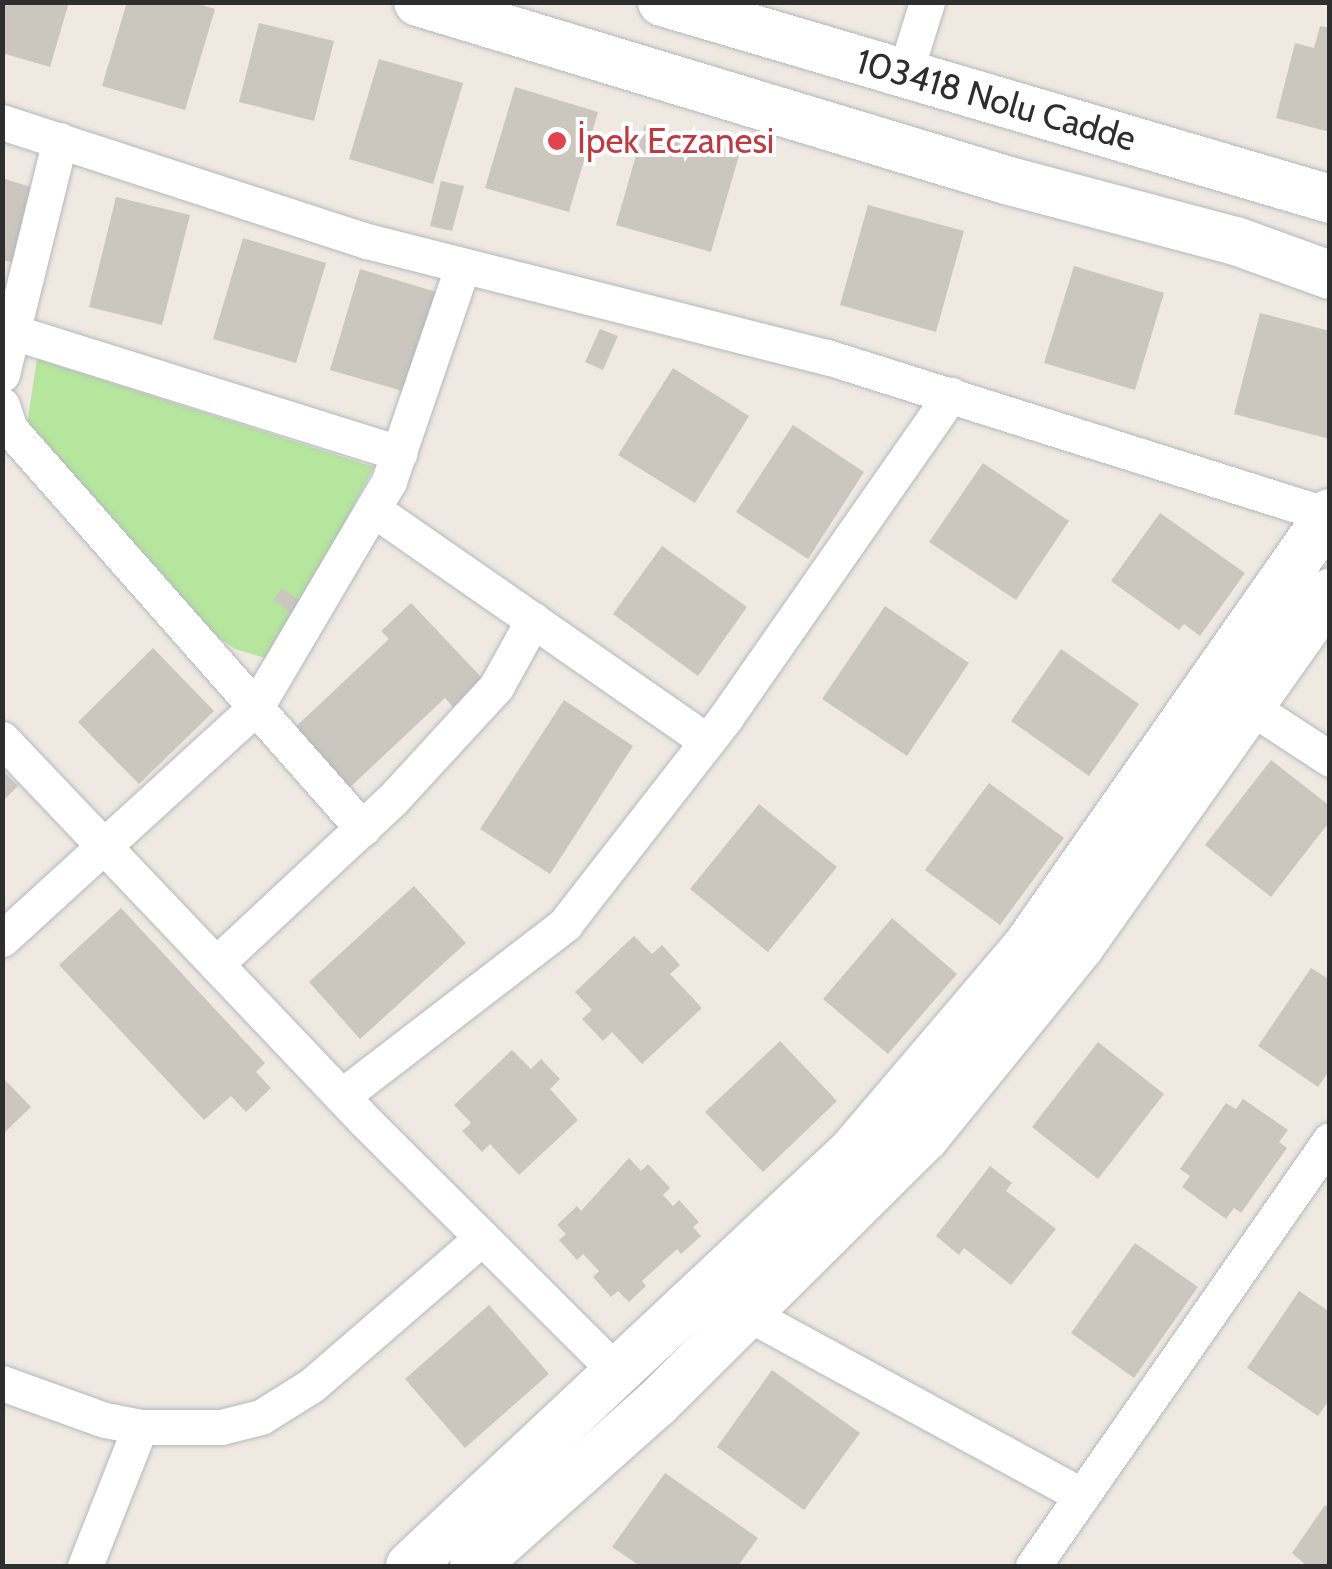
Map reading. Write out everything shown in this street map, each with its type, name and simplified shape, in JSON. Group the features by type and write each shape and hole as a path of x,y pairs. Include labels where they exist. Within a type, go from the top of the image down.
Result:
{"main road":[{"path":"418,2 1006,180 1236,240 1330,275"},
{"name":"103418 Nolu Cadde","path":"662,2 1330,200"},
{"path":"410,1566 852,1152 1025,950 1329,514"},
{"path":"474,1566 656,1404 925,1137 1080,946 1330,593"}],"street":[{"path":"905,73 927,2"},
{"path":"2,122 367,241 827,357 1329,514"},
{"path":"2,374 60,140"},
{"path":"2,938 256,707 374,509 399,453 463,266"},
{"path":"13,332 399,453"},
{"path":"342,1096 564,924 707,741 951,396"},
{"path":"2,405 10,429 362,829"},
{"path":"374,509 707,741"},
{"path":"216,964 362,829 496,687 533,620"},
{"path":"1250,706 1330,759"},
{"path":"2,739 342,1096 618,1373"},
{"path":"1033,1566 1330,1140"},
{"path":"2,1383 105,1420 140,1427 221,1426 260,1417 312,1385 482,1238"},
{"path":"748,1313 1080,1495"},
{"path":"84,1566 140,1427"}],"green space":[{"path":"37,359 374,467 272,660 235,649 209,631 27,425"}],"building":[{"path":"2,2 69,2 50,67 2,53"},
{"path":"127,2 192,2 215,9 185,110 102,86"},
{"path":"259,23 334,41 314,121 239,102"},
{"path":"1320,26 1330,28 1330,132 1276,118 1295,43 1314,48"},
{"path":"379,59 463,83 433,184 349,159"},
{"path":"515,87 598,112 569,212 485,188"},
{"path":"645,124 740,152 711,252 616,225"},
{"path":"2,178 37,189 15,263 2,260"},
{"path":"441,181 464,186 452,231 430,226"},
{"path":"116,197 190,215 162,325 89,307"},
{"path":"868,205 964,231 936,332 840,305"},
{"path":"243,238 326,263 296,363 213,339"},
{"path":"1074,266 1164,293 1135,390 1044,363"},
{"path":"360,269 443,294 413,394 330,370"},
{"path":"1260,313 1330,331 1330,439 1234,414"},
{"path":"600,329 618,336 603,370 585,362"},
{"path":"673,368 749,416 695,503 618,455"},
{"path":"793,425 864,472 808,559 736,512"},
{"path":"983,463 1069,521 1016,600 929,542"},
{"path":"1160,513 1245,573 1200,636 1184,624 1179,630 1111,581"},
{"path":"662,546 747,607 698,676 613,614"},
{"path":"282,588 300,601 292,613 273,600"},
{"path":"411,603 483,679 453,707 445,698 345,792 289,733 389,639 381,631"},
{"path":"885,606 969,663 907,756 822,699"},
{"path":"153,648 214,711 139,784 78,722"},
{"path":"1061,649 1139,704 1089,776 1011,721"},
{"path":"564,700 633,746 550,874 480,829"},
{"path":"1271,760 1330,806 1330,821 1271,897 1205,845"},
{"path":"2,770 18,786 2,802"},
{"path":"989,783 1064,838 1000,925 925,870"},
{"path":"759,804 837,867 768,952 690,889"},
{"path":"414,886 466,943 360,1039 309,982"},
{"path":"121,908 265,1063 256,1072 271,1088 246,1112 231,1096 204,1120 59,965"},
{"path":"892,918 957,974 888,1054 823,999"},
{"path":"634,936 652,954 662,945 680,965 670,974 702,1008 642,1064 612,1032 603,1041 582,1019 592,1010 575,992"},
{"path":"1311,968 1330,980 1330,1070 1318,1087 1258,1046"},
{"path":"780,1041 837,1101 763,1172 705,1112"},
{"path":"1098,1042 1164,1094 1098,1179 1032,1127"},
{"path":"512,1050 531,1069 541,1059 560,1079 550,1089 578,1120 519,1175 490,1144 482,1152 462,1131 471,1123 454,1105"},
{"path":"2,1077 31,1107 2,1135"},
{"path":"1243,1099 1288,1130 1279,1142 1287,1148 1241,1213 1234,1208 1226,1219 1182,1187 1190,1176 1180,1169 1226,1103 1236,1109"},
{"path":"629,1158 641,1171 648,1164 670,1188 663,1195 673,1206 679,1200 699,1222 693,1227 701,1236 681,1254 677,1249 642,1281 646,1286 629,1302 618,1291 611,1297 593,1277 599,1271 583,1254 577,1260 559,1240 566,1234 557,1225 577,1206 581,1211"},
{"path":"990,1166 1012,1183 1006,1191 1056,1229 1011,1285 964,1248 959,1255 936,1236"},
{"path":"1135,1243 1198,1287 1134,1378 1071,1333"},
{"path":"1299,1291 1330,1312 1330,1399 1318,1416 1247,1368"},
{"path":"489,1305 549,1374 465,1448 405,1379"},
{"path":"772,1370 860,1433 804,1510 717,1447"},
{"path":"665,1473 758,1538 738,1566 640,1566 612,1547"},
{"path":"1325,1505 1330,1508 1330,1566 1307,1566 1292,1553"}],"place":[{"name":"İpek Eczanesi","path":"557,141"}]}
